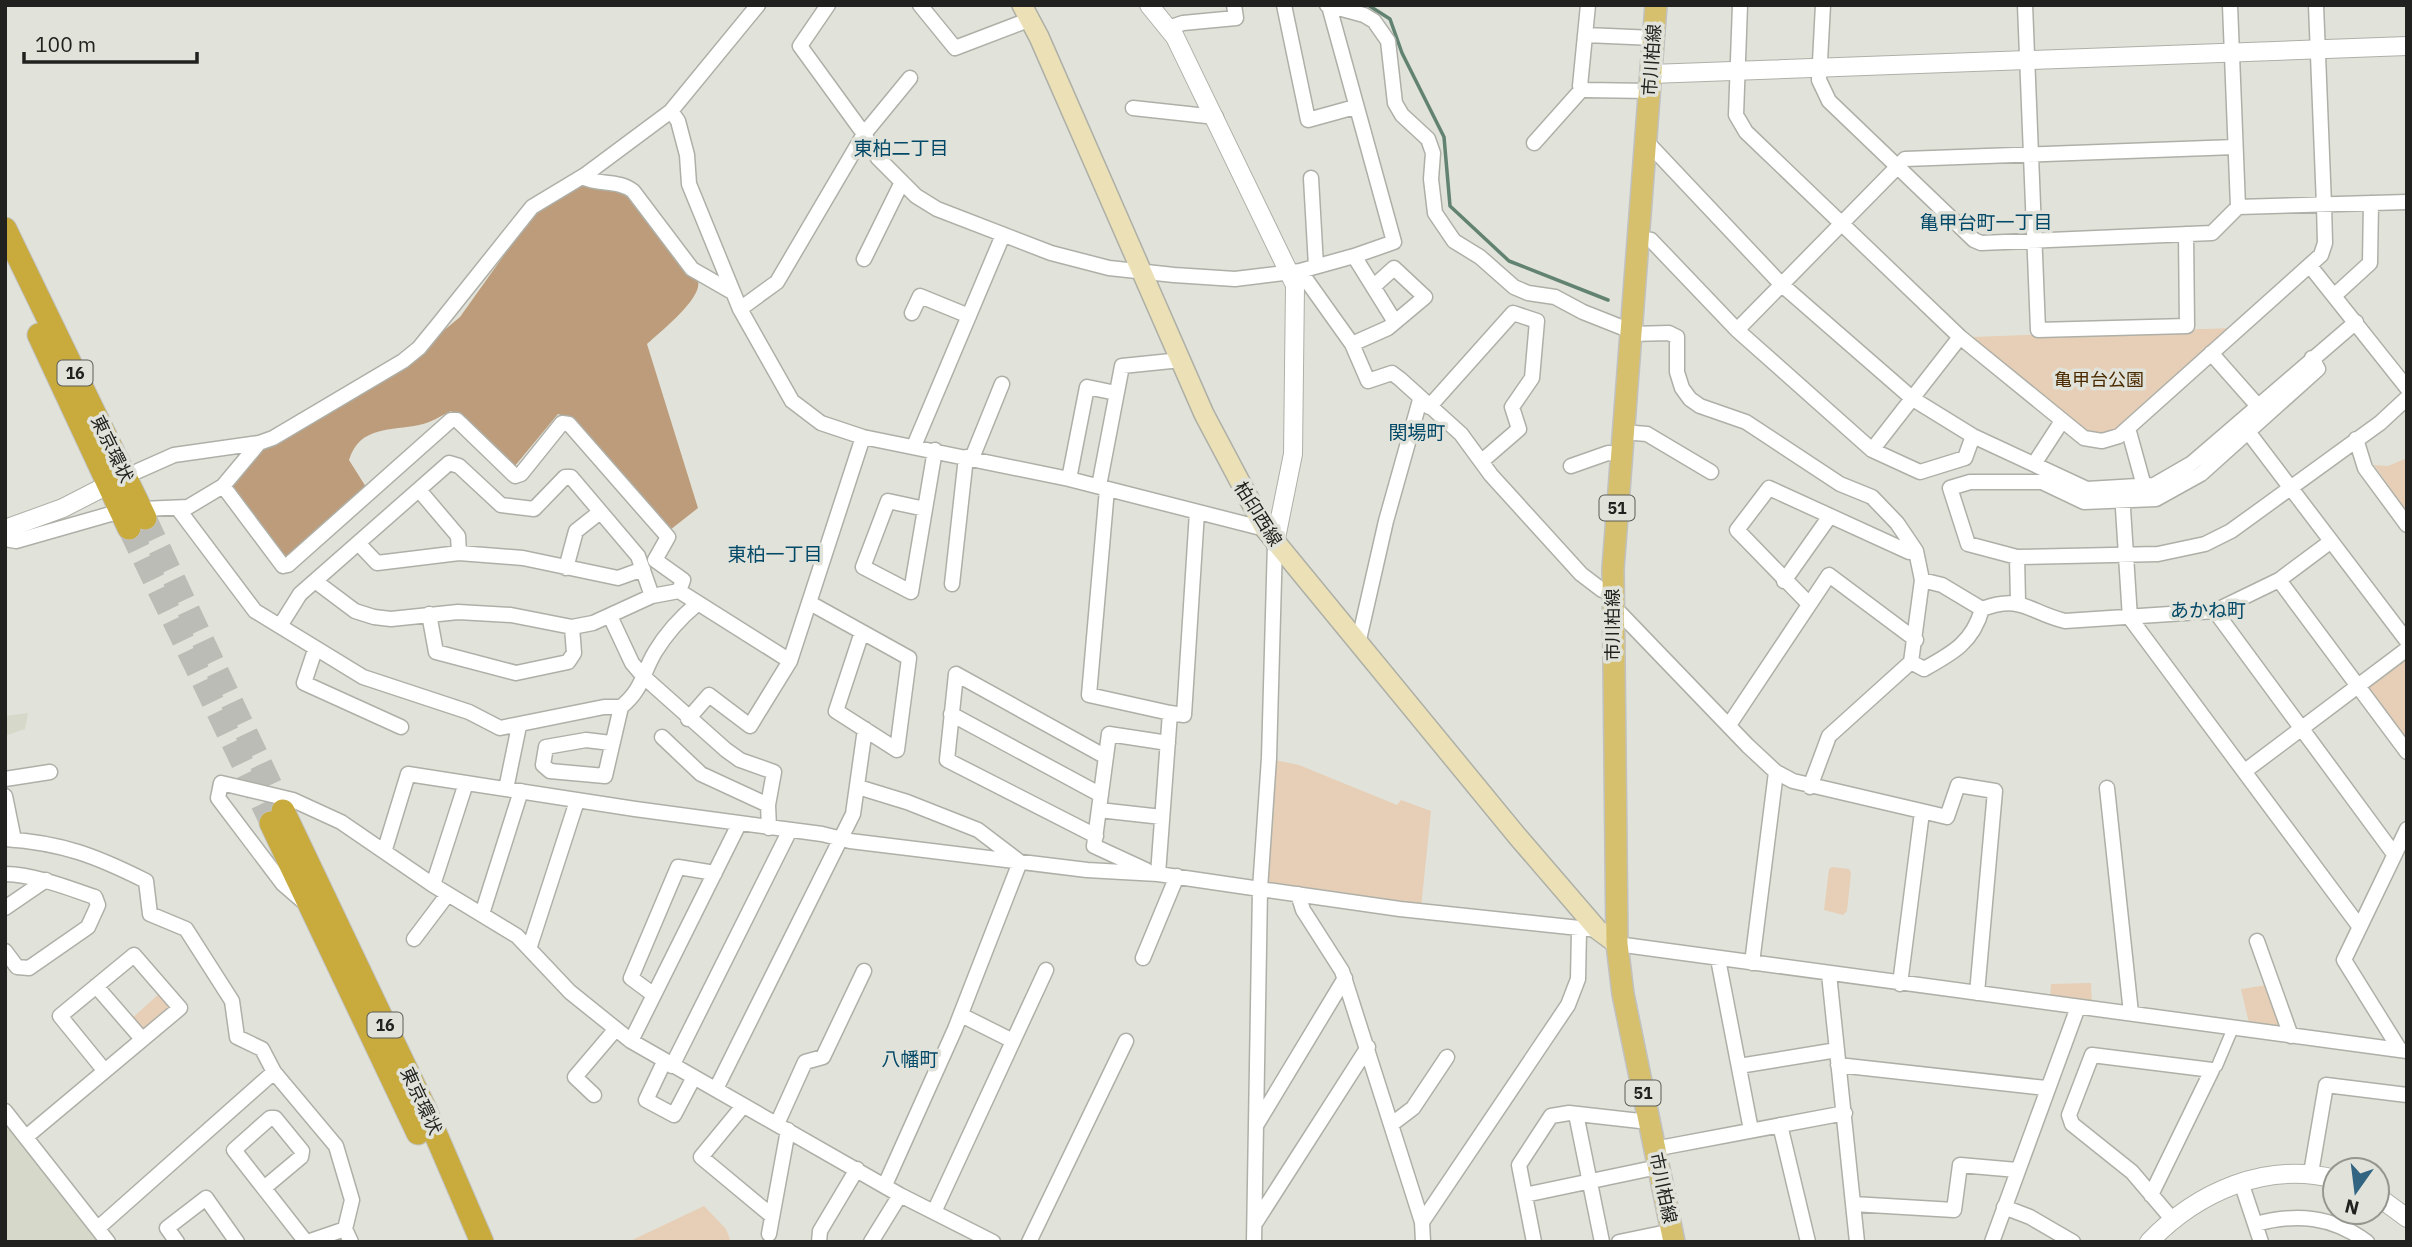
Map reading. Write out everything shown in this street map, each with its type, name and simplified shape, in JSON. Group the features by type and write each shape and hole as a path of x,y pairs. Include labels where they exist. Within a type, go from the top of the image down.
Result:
{"highway":[{"name":"東京環状","path":"5,229 134,516"},
{"name":"東京環状","path":"5,263 134,516"},
{"name":"東京環状","path":"467,1242 312,909 276,814 424,1107 482,1242"}],"main road":[{"name":"市川柏線","path":"1656,5 1621,454 1613,601 1617,944 1623,994 1673,1236"},
{"name":"柏印西線","path":"1026,12 1223,454 1270,536 1589,930 1617,944"}],"street":[{"path":"138,471 174,455 259,443 307,420 419,348 532,207 582,177 671,111 758,5"},
{"path":"828,5 800,46 864,134 878,158 916,196 937,209 1003,235 1097,265 1142,272 1235,279 1296,273 1394,242 1328,6 1364,15 1374,21 1388,41 1395,103 1402,115 1428,139 1433,153 1431,187 1435,213 1454,241 1480,257 1514,286 1528,293 1555,297 1631,333 1669,333 1677,337 1677,372 1682,388 1690,399 1700,406 1746,422 1840,484 1872,498 1897,523 1916,551 1922,580 1911,662 1829,736 1810,787"},
{"path":"920,5 956,48 1026,12"},
{"path":"1149,5 1168,28 1296,273 1352,345 1368,381 1391,373 1461,434 1491,475 1581,574 1613,601 1620,612 1776,772 1810,787 1947,817 1958,785 1995,791 1977,993"},
{"path":"1168,28 1183,23 1236,18 1234,5"},
{"path":"1284,5 1308,120 1355,107"},
{"path":"1583,88 1580,86 1588,5"},
{"path":"1740,5 1736,115 1746,132 1960,337 2062,421 2084,438 2092,440 2110,440 2128,428 2321,255 2325,243 2316,5"},
{"path":"1823,5 1819,80 1829,101 1974,240 1981,243 2212,233 2238,207 2407,202"},
{"path":"2025,5 2038,330 2187,326 2186,234"},
{"path":"2230,5 2238,207"},
{"path":"1586,35 1654,38"},
{"path":"1534,143 1583,88 1651,83 1737,70 2407,46"},
{"path":"740,309 777,282 864,134 911,78"},
{"path":"1133,108 1216,117"},
{"path":"671,111 678,121 687,155 689,184 740,309 792,401 821,424 863,437 1069,479 1197,512 1270,536"},
{"path":"1646,141 1781,285 1913,399 1973,436 2087,489 2162,497 2201,474 2249,433 2318,369 2312,358"},
{"path":"1737,330 1905,159 2235,146"},
{"path":"582,177 593,182 622,183 633,191 692,269 732,292"},
{"path":"1311,178 1316,266"},
{"path":"864,259 902,182"},
{"path":"2335,295 2370,263 2371,203"},
{"path":"914,446 1003,235"},
{"path":"1639,238 1651,240 1737,330 1872,450 1920,472 1965,458 1973,436"},
{"path":"1354,256 1395,322"},
{"path":"2310,266 2407,388"},
{"path":"1352,345 1395,322 1425,297 1394,268 1373,287"},
{"path":"1254,1242 1260,889 1269,758 1270,536 1293,454 1296,273"},
{"path":"912,313 920,296 969,316"},
{"path":"1358,644 1386,521 1425,403 1513,313 1537,321 1532,379 1512,407 1519,429 1482,461"},
{"path":"2356,323 2257,405 2192,464 2154,485 2084,502 2042,482 1970,482 1951,488 1968,544 2017,557 2177,552 2205,544 2231,531 2380,423 2407,398"},
{"path":"1872,450 1960,337"},
{"path":"2211,353 2257,405"},
{"path":"1181,360 1122,366 1103,488 1090,695 1184,715 1197,512"},
{"path":"951,583 969,457 1002,384"},
{"path":"1069,479 1087,387 1116,393"},
{"path":"223,485 282,566 288,565 451,420 457,420 515,476 522,474 562,423 569,424 668,537 656,560 683,580 679,591"},
{"path":"2034,464 2062,421"},
{"path":"2128,428 2144,486"},
{"path":"1623,432 1647,434 1711,472"},
{"path":"2249,433 2407,641"},
{"path":"688,719 709,695 750,726 790,661 863,437"},
{"path":"2356,439 2365,468 2407,524"},
{"path":"5,539 16,541 188,507 223,485 259,443"},
{"path":"925,509 888,501 863,567 911,592 935,450"},
{"path":"1571,466 1608,453 1621,454"},
{"path":"280,626 300,594 446,465 454,463 501,505 534,509 568,475 638,556 652,596"},
{"path":"1809,604 1737,530 1769,488 1909,552 1916,551"},
{"path":"5,529 63,508 100,489"},
{"path":"419,490 458,536 459,553"},
{"path":"2122,494 2130,618 2359,926"},
{"path":"179,510 255,611 363,677 397,686 414,696 469,712 500,728 604,707 621,707"},
{"path":"566,568 576,531 600,512"},
{"path":"1784,581 1830,516"},
{"path":"1911,662 1924,668 1960,649 1972,635 1982,610 1999,603 2018,601 2045,616 2065,621 2215,611 2279,580 2330,542"},
{"path":"358,543 377,563 459,553 523,558 618,578 643,569"},
{"path":"2017,557 2018,601"},
{"path":"1729,725 1829,575 1916,640"},
{"path":"1922,580 1942,586 1982,610"},
{"path":"2279,580 2407,752"},
{"path":"315,581 355,611 374,617 391,619 429,614 511,615 572,627 610,616 652,596 679,591 790,661"},
{"path":"611,743 586,740 545,747 543,765 550,771 601,778 608,772 611,743 621,707 640,688 654,654 677,621 698,603"},
{"path":"810,603 862,632 909,659 897,750 836,711 862,632"},
{"path":"2215,611 2394,854"},
{"path":"429,614 436,652 516,674 568,662 574,653 572,627"},
{"path":"610,616 632,663 688,719 740,760 774,772 768,805 769,828"},
{"path":"2245,771 2407,649"},
{"path":"315,650 304,683 401,727"},
{"path":"1096,835 947,760 956,674 1106,757"},
{"path":"1153,872 1162,817 1170,713"},
{"path":"951,714 1100,803 1162,817"},
{"path":"482,914 513,790 519,726"},
{"path":"716,1089 853,814 866,729"},
{"path":"1153,872 1094,846 1109,734 1168,743"},
{"path":"662,737 701,774 768,805"},
{"path":"5,779 50,772"},
{"path":"1752,963 1776,772"},
{"path":"385,849 408,774 842,839 1087,870 1153,872 1260,889 1589,930 1578,978 1568,1005 1422,1222"},
{"path":"312,909 283,884 218,798 221,783 293,800 341,822 385,849 433,885 530,946 570,992 631,1041 900,1195 992,1242"},
{"path":"433,885 466,783"},
{"path":"858,787 907,802 978,830 1020,862"},
{"path":"2107,788 2130,1013"},
{"path":"5,796 10,840 57,844 103,860 146,881 150,914 186,929 232,1001 237,1037 256,1044 274,1072 336,1146 352,1200 348,1236 307,1242 264,1188 234,1150 270,1118 275,1118 302,1151 301,1157 264,1188"},
{"path":"530,946 577,801"},
{"path":"1900,984 1922,812"},
{"path":"631,1041 738,824"},
{"path":"2403,1051 2344,960 2407,829"},
{"path":"694,1077 674,1115 646,1100 668,1064 790,830"},
{"path":"885,1185 961,1015 1020,862"},
{"path":"654,995 631,978 678,867 715,873"},
{"path":"5,874 30,875 46,880 95,897 98,905 88,927 29,968 17,967 5,951"},
{"path":"1143,958 1177,876"},
{"path":"5,908 46,880"},
{"path":"414,939 448,894"},
{"path":"1298,894 1303,910 1345,978 1422,1222 1423,1242"},
{"path":"2257,941 2291,1036"},
{"path":"1617,944 2403,1051"},
{"path":"26,1137 180,1008 134,955 61,1016 104,1070"},
{"path":"1718,959 1751,1130"},
{"path":"934,1212 1046,970"},
{"path":"769,1234 783,1127 805,1062 823,1057 864,971"},
{"path":"1829,974 1857,1242"},
{"path":"1256,1126 1345,978"},
{"path":"96,986 142,1039"},
{"path":"1992,1242 2046,1088 2078,1007"},
{"path":"961,1015 1013,1041"},
{"path":"2151,1195 2212,1070 2217,1066 2233,1028"},
{"path":"594,1095 575,1077 615,1030"},
{"path":"1029,1242 1126,1041"},
{"path":"1255,1223 1368,1047"},
{"path":"2172,1219 2132,1172 2072,1124 2069,1115 2092,1055 2212,1070"},
{"path":"1392,1124 1413,1108 1447,1057"},
{"path":"1739,1066 1837,1058 2046,1088"},
{"path":"98,1228 274,1072"},
{"path":"2311,1173 2326,1085 2407,1095"},
{"path":"743,1106 701,1157 772,1216"},
{"path":"5,1111 108,1242"},
{"path":"1525,1195 1590,1182 1656,1158 1751,1130 1845,1113"},
{"path":"1534,1242 1519,1165 1551,1116 1576,1114 1649,1122"},
{"path":"1576,1114 1602,1242"},
{"path":"1780,1125 1808,1242"},
{"path":"1853,1204 1954,1210 1960,1165 2017,1170"},
{"path":"819,1242 820,1231 857,1169"},
{"path":"2149,1242 2172,1219 2198,1201 2241,1182 2269,1175 2311,1173 2321,1176"},
{"path":"2241,1182 2261,1242"},
{"path":"870,1242 900,1195"},
{"path":"177,1242 167,1228 206,1198 237,1242"},
{"path":"2391,1206 2406,1216"},
{"path":"2004,1207 2030,1217 2073,1242"},
{"path":"2256,1224 2280,1217 2323,1220 2340,1225 2367,1242"},
{"path":"1619,1242 1673,1236"}],"shaded area":[{"path":"583,182 616,186 644,205 671,231 692,261 697,275 698,287 690,302 647,344 698,508 670,530 569,418 558,414 514,467 451,411 423,424 378,432 361,441 349,460 366,487 284,558 231,488 260,449 295,434 383,381 460,317 534,213"},
{"path":"28,713 25,729 5,736 5,716"},
{"path":"5,1121 101,1242 5,1242"}],"green space":[{"name":"亀甲台公園","path":"2232,328 2120,427 2102,435 2085,431 1972,340 1972,337"},
{"path":"2407,458 2407,512 2374,465 2388,466"},
{"path":"2407,657 2407,744 2367,690 2368,685"},
{"path":"1275,760 1299,765 1397,805 1401,800 1431,811 1421,908 1266,888"},
{"path":"1829,869 1849,869 1851,873 1847,911 1843,915 1824,910"},
{"path":"2091,983 2092,1005 2050,999 2051,984"},
{"path":"2267,985 2284,1027 2249,1023 2241,989"},
{"path":"160,993 170,1005 169,1010 144,1031 130,1020"},
{"path":"704,1206 726,1229 731,1242 628,1242"}],"waterway":[{"path":"1368,5 1390,19 1402,53 1444,137 1450,206 1509,261 1608,300"}],"tunnel":[{"path":"145,518 283,811"},
{"path":"129,528 269,818"}],"district":[{"name":"東柏二丁目","path":"901,148"},
{"name":"亀甲台町一丁目","path":"1986,222"},
{"name":"関場町","path":"1417,432"},
{"name":"東柏一丁目","path":"775,554"},
{"name":"あかね町","path":"2208,610"},
{"name":"八幡町","path":"910,1059"}]}
